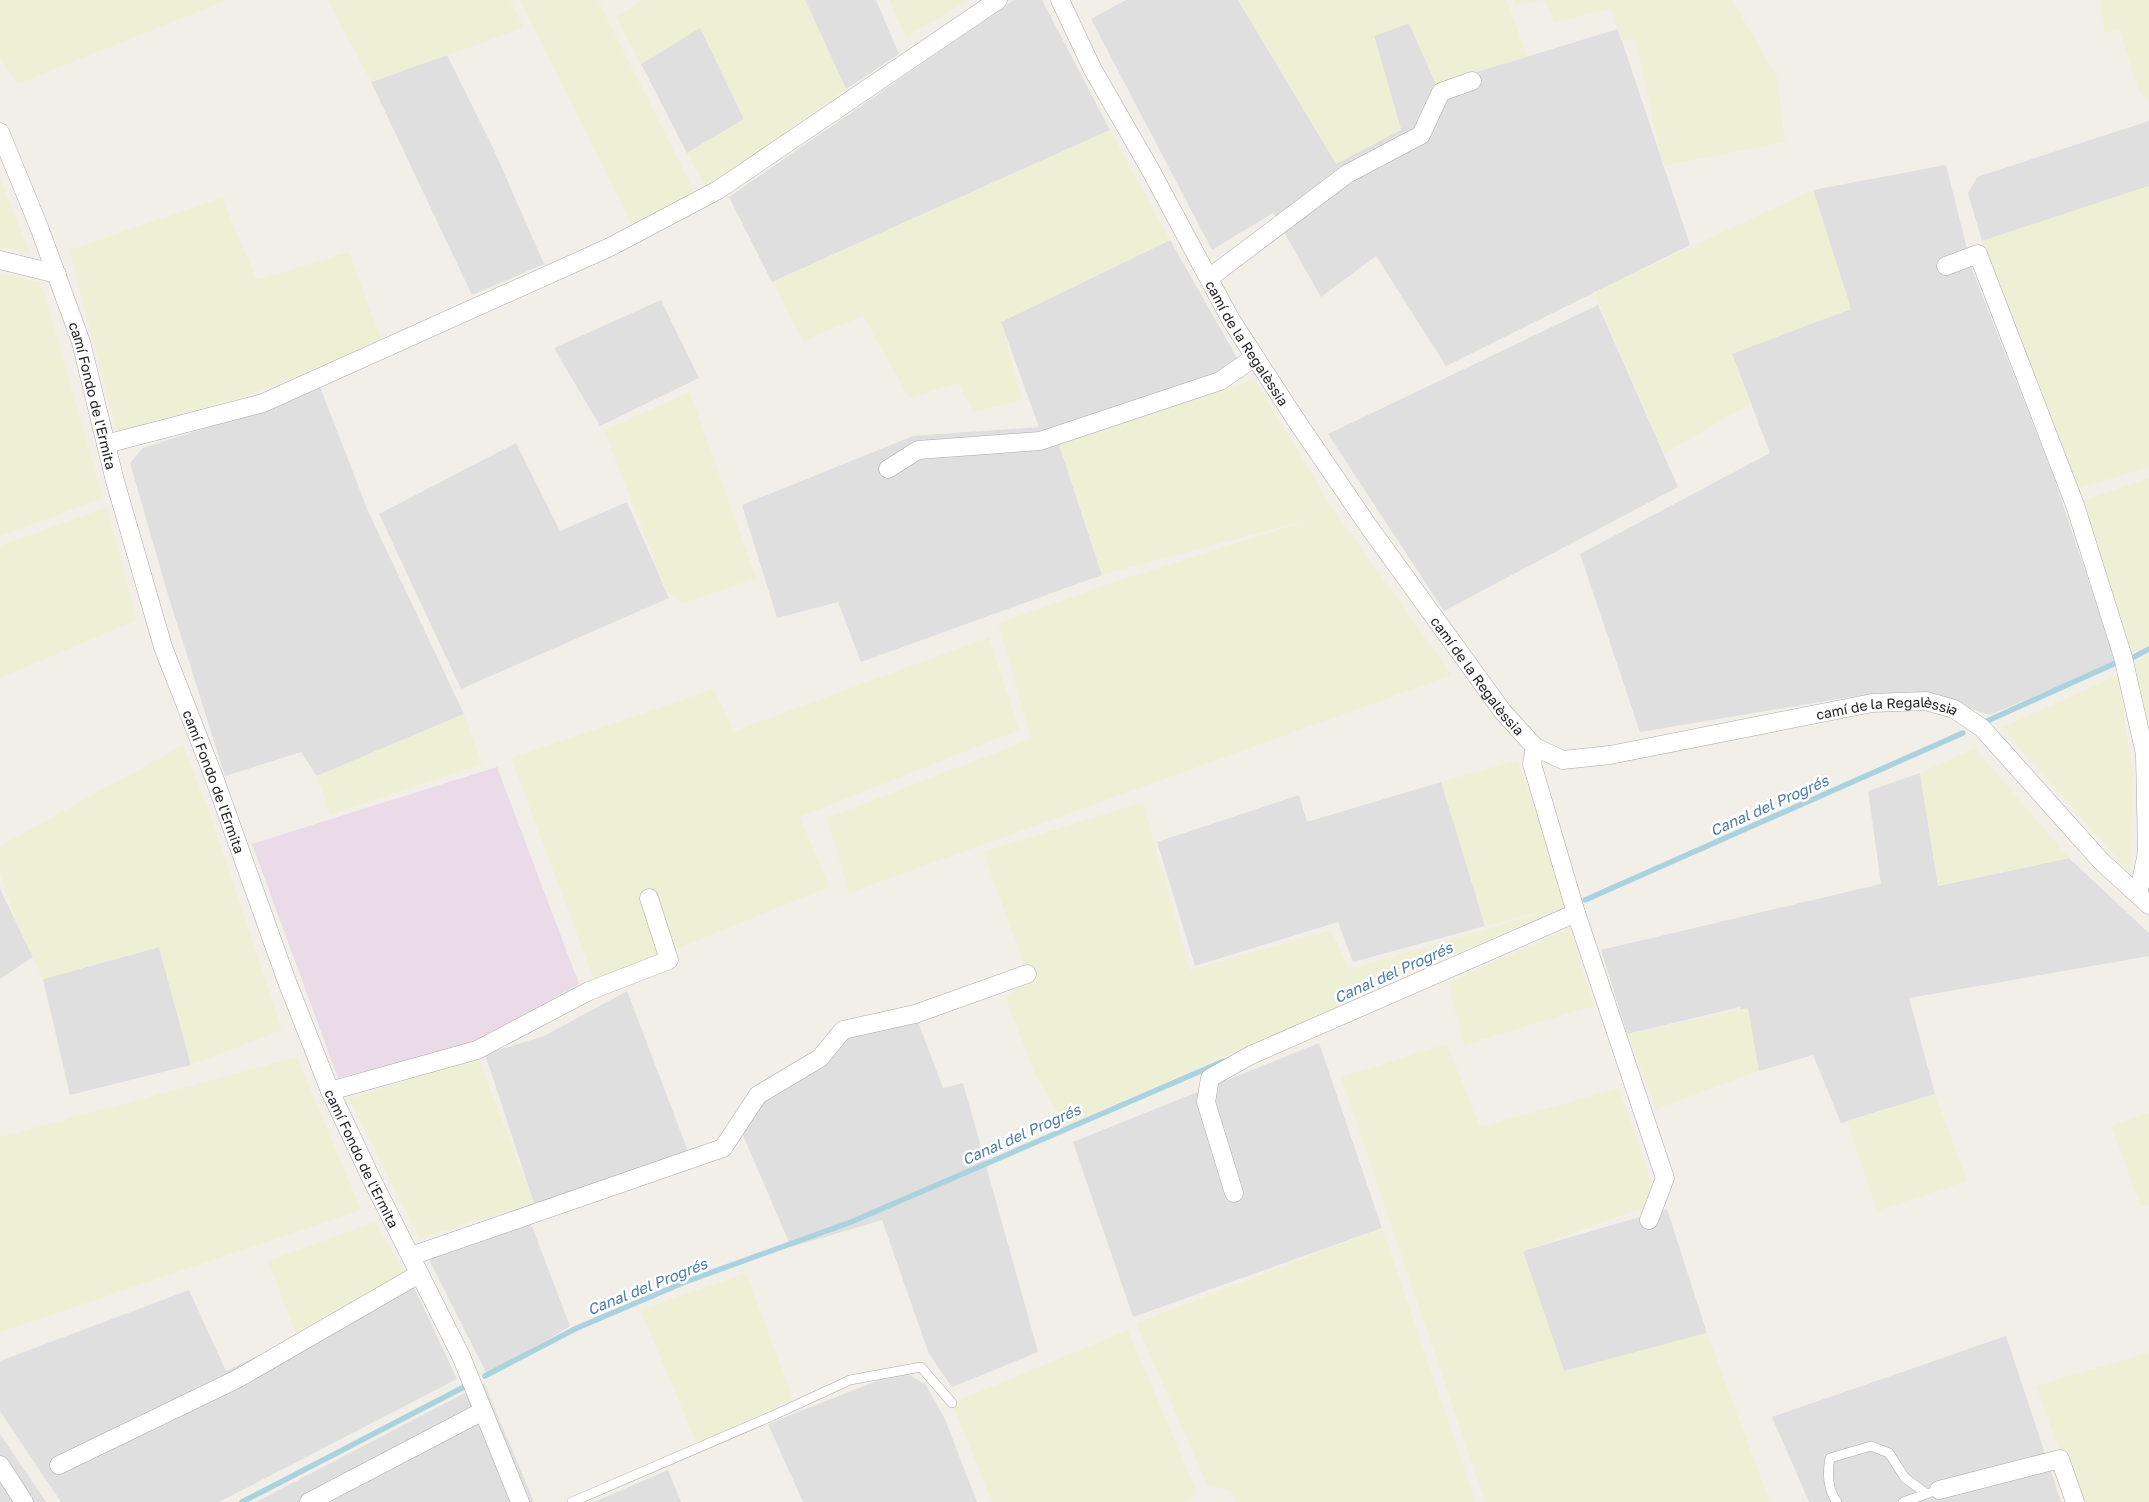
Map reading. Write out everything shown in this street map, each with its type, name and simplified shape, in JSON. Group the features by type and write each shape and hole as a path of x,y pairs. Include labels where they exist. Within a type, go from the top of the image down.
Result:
{"street":[{"path":"106,444 263,402 610,246 718,190 998,0"},
{"name":"camí de la Regalèssia","path":"1060,0 1093,70 1150,169 1231,320 1369,527 1504,712 1535,747 1563,760 1610,755 1872,703 1926,701 1954,708 1982,728 2101,861 2143,900"},
{"path":"1209,278 1347,174 1421,135 1441,92 1472,81"},
{"name":"camí Fondo de l'Ermita","path":"0,132 39,227 81,342 114,481 163,647 215,780 286,979 330,1091 461,1356 520,1502"},
{"path":"1946,266 1978,254 2075,505 2123,657 2145,754 2147,853 2143,900"},
{"path":"0,260 56,274"},
{"path":"888,469 918,450 1040,441 1220,381 1255,357"},
{"path":"1535,747 1532,764 1576,913 1665,1178 1649,1220"},
{"path":"330,1091 477,1050 589,991 668,960 649,898"},
{"path":"1234,1193 1206,1102 1210,1078 1251,1056 1576,913"},
{"path":"411,1256 723,1148 758,1095 820,1058 843,1030 915,1014 1027,974"},
{"path":"59,1465 237,1379 419,1274"},
{"path":"309,1502 483,1411"},
{"path":"1933,1492 2060,1459 2074,1502"},
{"path":"0,1465 24,1502"}],"lane":[{"path":"572,1502 772,1416 850,1380 921,1367 952,1403"},
{"path":"1837,1502 1832,1495 1827,1472 1830,1458 1871,1446 1889,1453 1904,1478 1933,1492"},
{"path":"1903,1502 1933,1492"}],"shaded area":[{"path":"805,0 876,0 899,54 846,89"},
{"path":"1014,0 1042,0 1110,130 772,282 729,197"},
{"path":"1126,0 1238,0 1337,163 1401,129 1374,36 1409,23 1436,84 1618,29 1690,245 1446,366 1376,256 1321,297 1273,213 1212,250 1091,19"},
{"path":"700,27 744,119 687,153 641,64"},
{"path":"447,55 494,150 544,264 472,295 371,82"},
{"path":"2149,121 2149,186 1982,241 1968,193 1977,177"},
{"path":"1946,165 1972,269 2053,475 2116,663 1989,715 1927,693 1857,696 1640,732 1580,554 1770,453 1730,349 1851,309 1813,190"},
{"path":"1170,240 1240,363 1059,444 1102,575 861,662 838,602 777,618 742,505 913,436 1039,427 1001,322"},
{"path":"661,300 699,378 600,426 554,348"},
{"path":"1598,305 1678,487 1444,611 1328,434"},
{"path":"320,387 368,511 464,714 317,776 301,752 225,776 169,598 130,463 143,448 285,402"},
{"path":"516,443 560,531 627,502 669,598 461,689 379,514"},
{"path":"497,767 579,984 475,1044 338,1078 252,844"},
{"path":"1920,773 1938,886 2069,858 2149,933 2149,956 1909,998 1935,1094 1841,1123 1813,1055 1759,1071 1740,1007 1627,1034 1601,950 1881,884 1868,791"},
{"path":"1441,782 1458,830 1485,926 1353,962 1338,922 1195,966 1157,842 1299,795 1307,822"},
{"path":"0,889 33,957 0,979"},
{"path":"159,947 191,1065 70,1095 43,979"},
{"path":"627,991 688,1151 534,1203 485,1054 544,1036"},
{"path":"915,1014 943,1088 963,1083 1038,1352 952,1387 929,1354 882,1220 791,1247 742,1133 754,1090 820,1058 843,1030"},
{"path":"1319,1043 1382,1228 1133,1317 1073,1142"},
{"path":"1667,1209 1707,1333 1564,1372 1523,1251"},
{"path":"530,1221 570,1326 488,1376 428,1258"},
{"path":"411,1281 457,1379 219,1502 61,1502 0,1411 0,1361 189,1290 226,1371"},
{"path":"2006,1336 2061,1502 1809,1502 1772,1417"},
{"path":"902,1371 925,1384 944,1417 977,1502 803,1502 768,1424"},
{"path":"484,1383 534,1502 256,1502"},
{"path":"0,1434 46,1502 0,1502"},
{"path":"668,1470 681,1502 594,1502"}],"green space":[{"path":"0,0 228,0 18,84 0,59"},
{"path":"328,0 510,0 524,28 371,82"},
{"path":"520,0 598,0 695,193 632,226"},
{"path":"643,0 805,0 846,89 706,188 687,153 744,119 700,28 641,64 616,17"},
{"path":"889,0 969,0 906,37"},
{"path":"1238,0 1507,0 1527,57 1436,84 1409,23 1374,36 1401,130 1336,164"},
{"path":"1514,0 1544,0 1515,5"},
{"path":"1544,0 1732,0 1777,76 1785,142 1663,166 1635,39 1621,40 1611,9 1554,22"},
{"path":"2100,0 2149,0 2149,103 2138,89 2119,29 2105,33"},
{"path":"1110,130 1170,240 1001,322 1022,400 973,412 958,383 909,398 863,316 803,341 772,282"},
{"path":"0,178 30,253 0,247"},
{"path":"2149,186 2149,467 2078,489 1982,241"},
{"path":"1813,190 1851,309 1732,354 1751,403 1664,454 1594,292"},
{"path":"222,198 257,280 349,252 382,341 252,394 117,432 69,250"},
{"path":"0,274 41,282 103,498 0,536"},
{"path":"1254,379 1335,512 1452,675 849,893 827,818 1031,739 998,623 1111,583 1318,517 1102,575 1059,444"},
{"path":"690,392 756,578 684,603 666,591 604,430"},
{"path":"2149,478 2149,645 2130,654 2081,501"},
{"path":"107,507 137,620 0,678 0,546"},
{"path":"989,637 1019,730 800,817 829,887 595,982 511,758 714,689 734,731"},
{"path":"2149,655 2149,737 2135,662"},
{"path":"2118,675 2133,774 2130,873 2001,728"},
{"path":"464,714 482,764 330,815 317,776"},
{"path":"183,745 213,822 282,1030 191,1065 159,947 43,979 16,921 0,873 0,846"},
{"path":"1975,748 2069,858 1938,886 1920,773"},
{"path":"1518,760 1568,905 1066,1126 1034,1072 1005,996 1030,982 983,852 1143,802 1190,970 1331,930 1349,969 1551,910 1485,926 1441,782"},
{"path":"1570,928 1594,1006 1464,1045 1448,983"},
{"path":"1748,1008 1759,1071 1656,1109 1627,1034"},
{"path":"1447,1044 1480,1127 1619,1088 1651,1180 1646,1207 1523,1251 1564,1371 1707,1333 1770,1502 1485,1502 1341,1077"},
{"path":"297,1057 361,1210 0,1332 0,1137"},
{"path":"478,1057 534,1203 420,1238 348,1099"},
{"path":"1935,1094 1967,1181 1877,1211 1847,1121"},
{"path":"2149,1113 2149,1205 2141,1207 2111,1126"},
{"path":"374,1222 411,1281 297,1337 268,1261"},
{"path":"1382,1228 1476,1502 1236,1502 1230,1489 1208,1487 1136,1323"},
{"path":"746,1273 793,1398 698,1446 640,1310"},
{"path":"1128,1330 1198,1495 1182,1502 992,1502 952,1403"},
{"path":"2149,1352 2149,1502 2078,1502 2036,1386"}],"waterway":[{"name":"Canal del Progrés","path":"2130,659 2149,649"},
{"name":"Canal del Progrés","path":"1987,721 2118,662"},
{"name":"Canal del Progrés","path":"1585,900 1963,733"},
{"name":"Canal del Progrés","path":"485,1376 577,1328 685,1282 851,1222 1224,1061"},
{"name":"Canal del Progrés","path":"242,1502 462,1388"}]}
